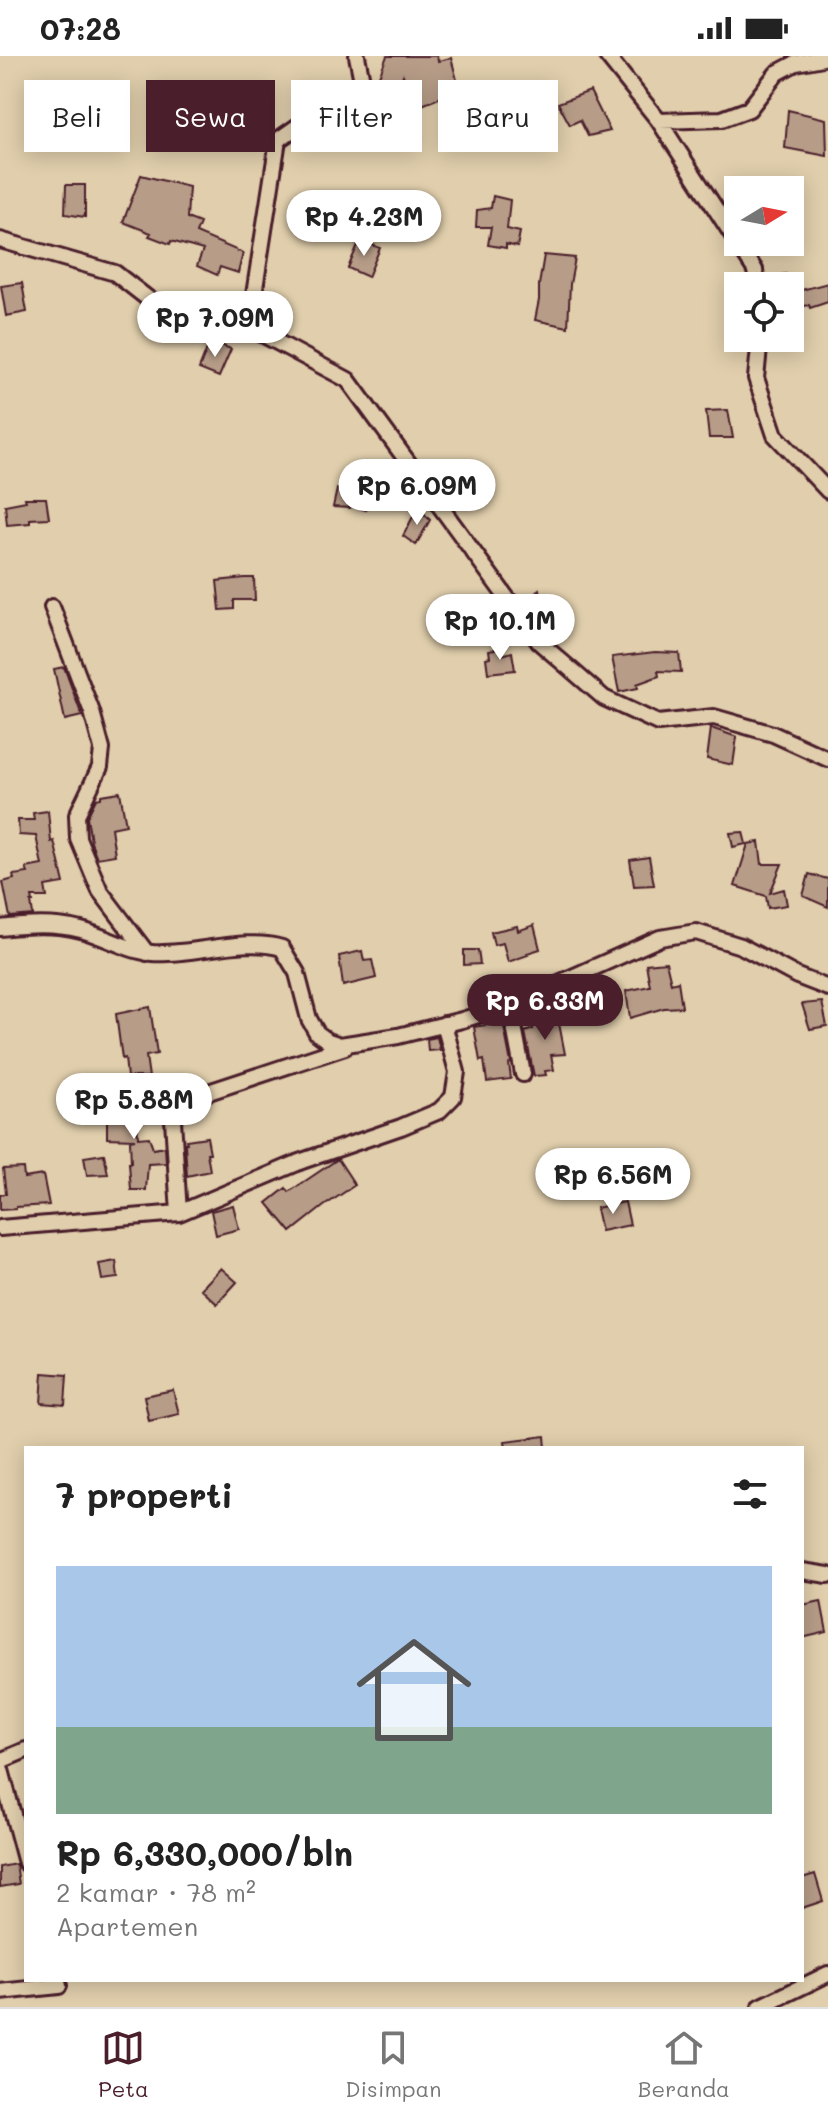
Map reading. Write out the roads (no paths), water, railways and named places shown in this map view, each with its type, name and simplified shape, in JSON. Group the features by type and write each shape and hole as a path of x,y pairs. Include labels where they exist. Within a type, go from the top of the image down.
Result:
{"street":[{"path":"249,327 278,140 362,81 357,56"},
{"path":"607,56 659,121 755,272"},
{"path":"659,121 722,119 736,114 749,109 777,73 796,63 828,57"},
{"path":"0,240 115,273 169,315 249,327 348,380 539,642 604,698 658,723 714,717 773,734 828,759"},
{"path":"759,352 756,378 775,435 828,491"},
{"path":"52,607 92,712 102,749 100,767 77,815 78,838 100,891 148,953"},
{"path":"0,928 33,924 81,930 148,953 168,954 271,944 282,948 297,973 309,1019 317,1033 340,1045 353,1044"},
{"path":"179,1213 172,1104 353,1044 444,1024 510,1005 660,938 696,932 741,946 797,976 828,988"},
{"path":"510,1005 523,1074"},
{"path":"0,1228 179,1213 302,1161 439,1111 453,1097 457,1072 444,1024"},
{"path":"804,1571 828,1575"},
{"path":"24,1751 0,1764 24,1855"},
{"path":"760,2007 828,1974"},
{"path":"0,1992 59,1986 58,1982"}]}
